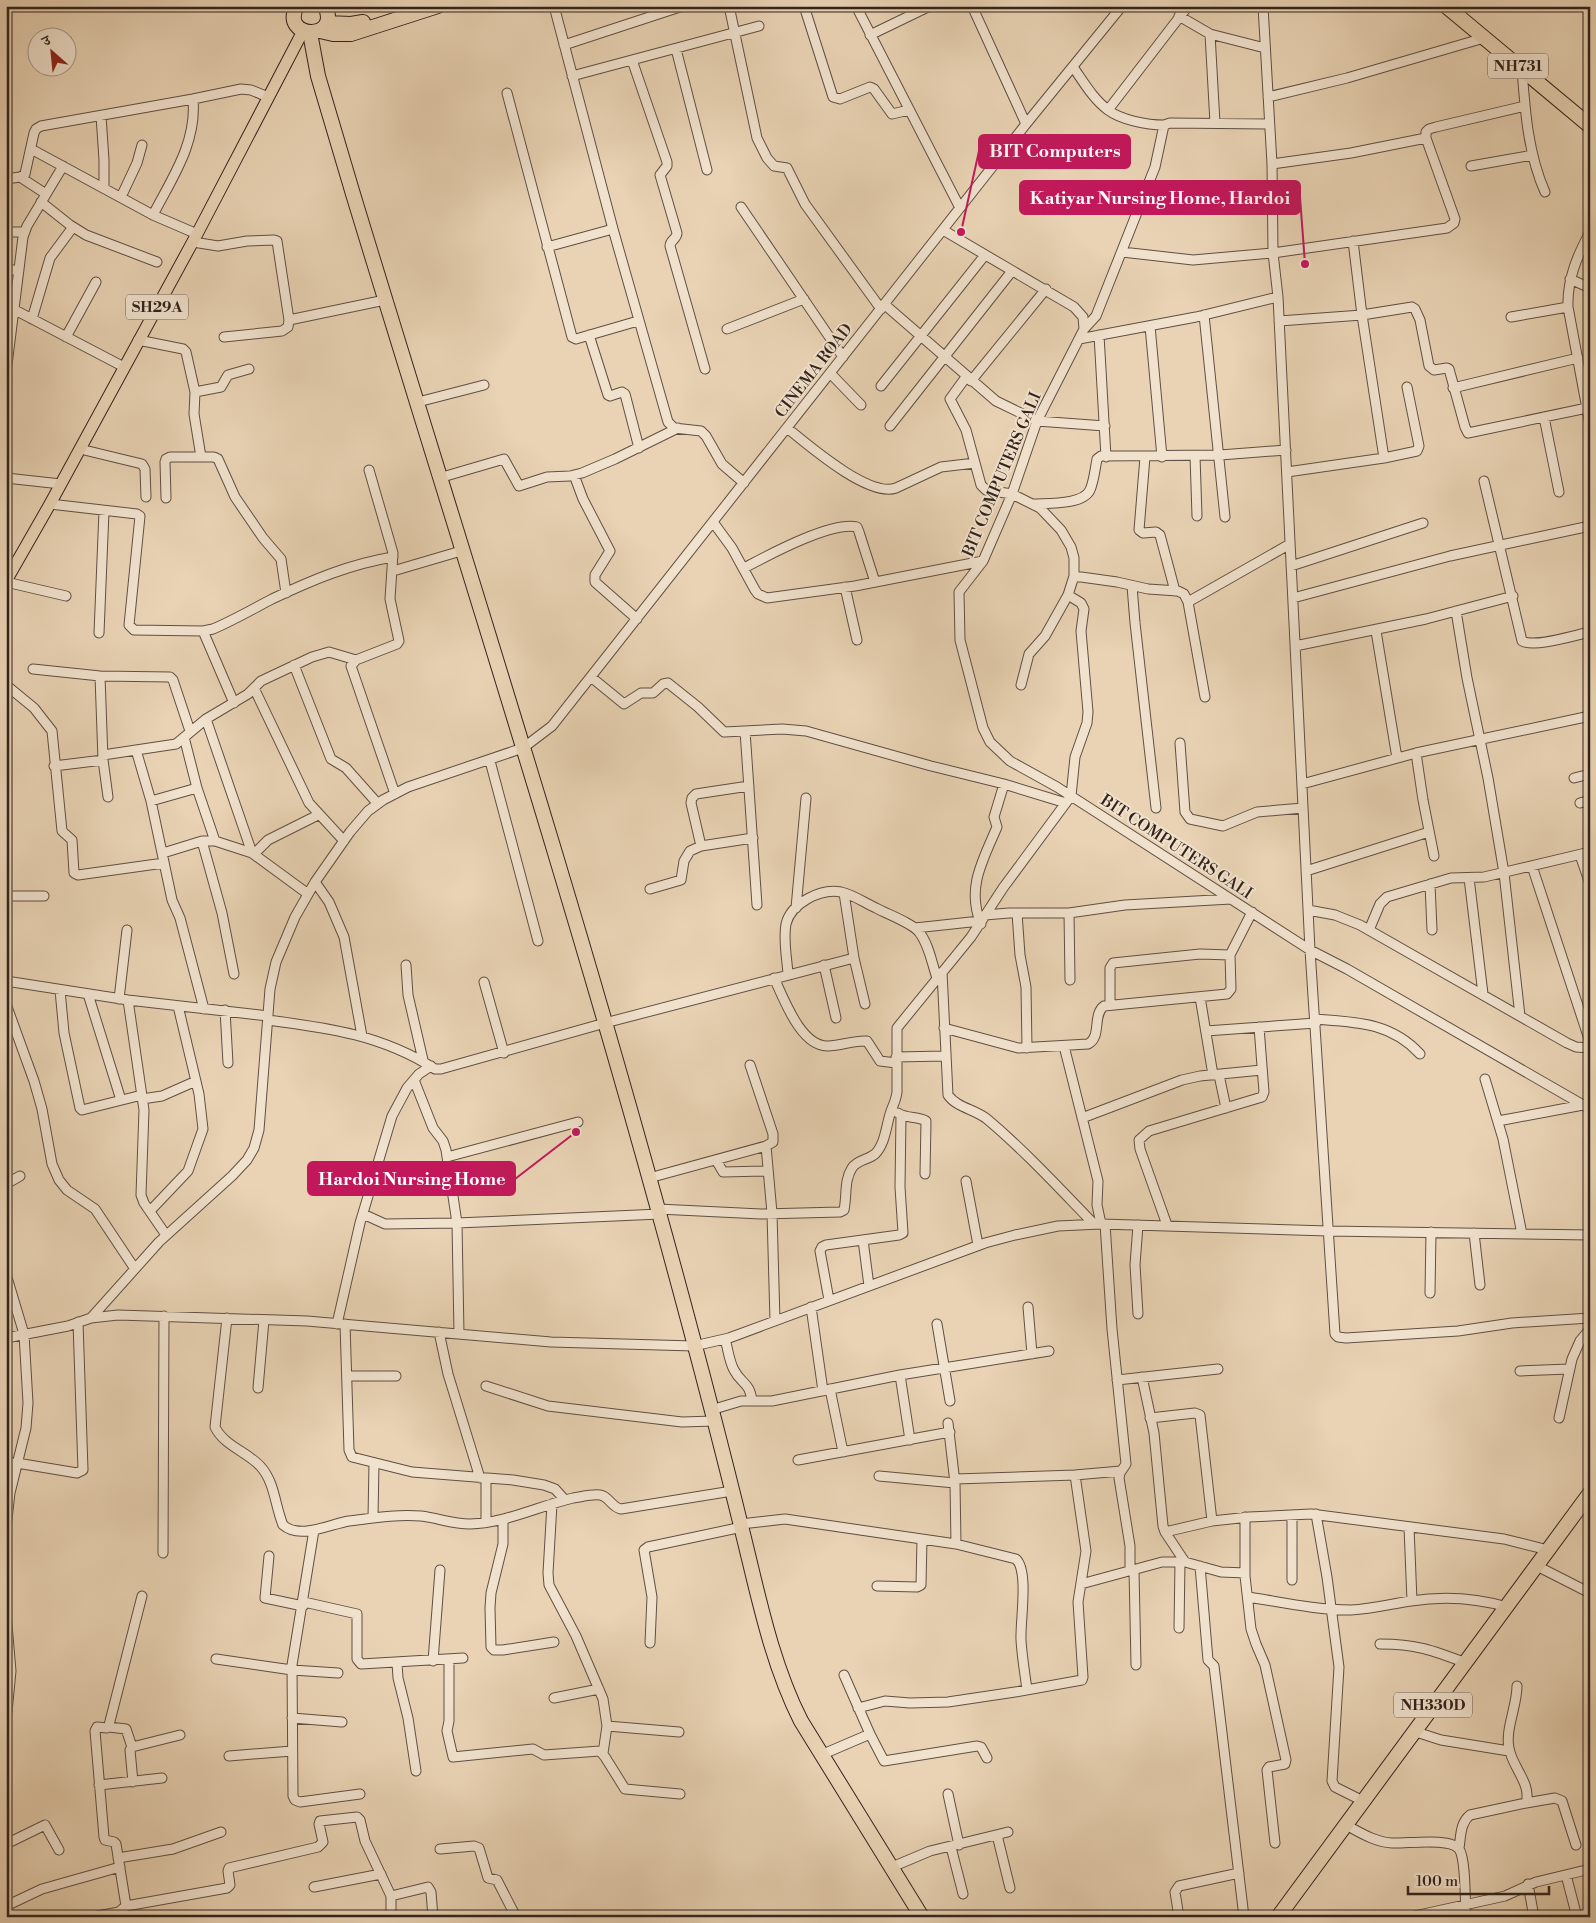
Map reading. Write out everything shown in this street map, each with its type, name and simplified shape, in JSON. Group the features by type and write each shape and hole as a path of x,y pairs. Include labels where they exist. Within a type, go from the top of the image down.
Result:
{"highway":[{"path":"325,6 328,12 315,29 318,76 385,300 418,402 461,551 524,748 605,1023 659,1211 781,1675 790,1700 801,1721 922,1917"},
{"path":"315,29 351,24 414,6"},
{"path":"296,7 294,14 296,24 333,34 351,34 438,6"},
{"name":"NH731","path":"1446,6 1590,126"},
{"name":"NH330D","path":"1278,1917 1590,1493"}],"main road":[{"name":"SH29A","path":"6,581 195,238 268,97 315,29"}],"street":[{"path":"554,6 666,419 671,426 698,429 704,433 722,464 744,483"},
{"path":"564,45 682,6"},
{"path":"729,6 754,125 763,152 774,166 787,168 805,204 883,307 996,401 1037,421 1105,426"},
{"path":"804,6 833,97 840,99 870,87 873,88 892,114 909,110"},
{"path":"856,6 960,208"},
{"path":"870,36 930,6"},
{"path":"972,6 1026,124"},
{"name":"CINEMA ROAD","path":"92,1318 166,1235 232,1176 247,1160 254,1148 259,1130 270,989 276,962 295,917 315,882 344,841 368,812 395,794 408,787 524,748 552,726 1026,124 1122,6"},
{"path":"1108,110 1188,6"},
{"path":"1263,6 1272,164 1273,252 1278,297 1310,950 1316,1021 1334,1331 1336,1336 1340,1338 1458,1331 1512,1323 1590,1318"},
{"path":"1179,16 1210,34 1265,48"},
{"path":"572,76 760,26"},
{"path":"1210,34 1215,124"},
{"path":"1268,97 1347,78 1484,38"},
{"path":"676,49 707,170"},
{"path":"632,60 667,162 667,166 660,175 677,235 670,246 706,368"},
{"path":"1073,67 1092,94 1108,110 1145,125 1164,125 1170,123 1270,124"},
{"path":"1522,69 1525,106 1533,154 1545,192"},
{"path":"6,179 20,177 26,172 34,133 38,127 244,89 268,97"},
{"path":"506,93 572,336 576,340 638,321"},
{"path":"153,215 187,146 194,119 193,99"},
{"path":"1122,252 1193,260 1273,252 1447,228 1454,223 1455,218 1426,138 1426,132 1429,129 1525,106"},
{"path":"101,116 104,188"},
{"name":"BIT COMPUTERS GALI","path":"1164,125 1155,167 1096,316 1084,330 1037,421 1012,494 983,561 959,592 960,640 986,737 1010,761 1069,800 1252,912 1310,950 1347,969 1586,1107"},
{"path":"1272,164 1426,138"},
{"path":"121,197 137,163 142,145"},
{"path":"31,149 195,238 218,246 247,241 276,240 289,320 288,327 282,331 224,337"},
{"path":"1470,166 1533,154"},
{"path":"6,373 10,324 15,310 24,232 63,166"},
{"path":"20,177 73,227 104,242 157,262"},
{"path":"742,208 843,357"},
{"path":"32,319 50,258 73,227"},
{"path":"547,247 613,229"},
{"path":"943,230 1046,289 1080,312 1085,323 1084,330"},
{"path":"6,232 24,232"},
{"path":"1590,233 1570,279 1568,290 1568,307 1590,425"},
{"path":"1353,241 1362,315 1384,458"},
{"path":"881,386 985,255"},
{"path":"6,270 19,270"},
{"path":"890,426 943,356 1012,271"},
{"path":"1570,279 1590,288"},
{"path":"66,336 96,282"},
{"path":"1021,685 1029,654 1045,636 1068,595 1074,576 1074,558 1066,538 1046,513 1033,504 1012,494 983,488 966,430 950,400 1046,289"},
{"path":"1079,340 1204,315 1278,297"},
{"path":"727,329 804,299"},
{"path":"289,320 385,300"},
{"path":"1279,321 1362,315 1412,307 1416,309 1429,366 1434,370 1449,369 1464,427 1468,433 1587,408"},
{"path":"1511,317 1568,307"},
{"path":"15,310 124,367"},
{"path":"1204,315 1226,517"},
{"path":"1150,326 1162,457"},
{"path":"589,336 608,395 622,392 625,394 639,448"},
{"path":"1099,336 1106,457"},
{"path":"138,340 180,348 186,351 195,392 194,414 201,457"},
{"path":"1453,388 1578,358"},
{"path":"195,392 221,387 228,375 249,370"},
{"path":"830,373 861,405"},
{"path":"418,402 484,385"},
{"path":"1287,472 1414,453 1418,450 1407,387"},
{"path":"1544,417 1559,492"},
{"path":"440,478 504,459 519,486 547,476 574,475 616,460 678,428"},
{"path":"787,428 837,468 888,490 941,467 975,463"},
{"path":"80,449 142,464 145,469 146,497"},
{"path":"1033,504 1075,501 1083,498 1091,488 1099,457 1220,456 1286,450"},
{"path":"1195,456 1197,516"},
{"path":"166,498 166,459 170,457 214,457 219,461 236,497 263,538 279,556 286,593"},
{"path":"1145,457 1139,530 1143,533 1156,532 1160,535 1175,591"},
{"path":"369,470 393,557 390,599 399,642 395,646 356,660 352,663 352,669 395,794"},
{"path":"574,475 583,499 610,551 595,575 595,582 636,619"},
{"path":"6,478 61,484"},
{"path":"1484,480 1521,637 1526,643 1541,642 1590,632"},
{"path":"50,504 137,514 141,518 129,625 134,630 203,631 218,627 286,593 355,564 393,557"},
{"path":"99,633 104,511"},
{"path":"713,522 732,548 758,594 767,598 875,582 983,561"},
{"path":"1291,566 1423,523"},
{"path":"744,568 791,544 822,533 853,526 857,527 859,532 875,582"},
{"path":"1293,598 1499,545 1590,526"},
{"path":"1188,602 1290,544"},
{"path":"393,571 461,551"},
{"path":"1074,576 1117,582 1148,589 1175,591 1184,594 1188,602 1205,697"},
{"path":"6,581 66,596"},
{"path":"1132,586 1156,808"},
{"path":"845,587 857,640"},
{"path":"363,1214 385,1224 457,1224 659,1211 772,1214 844,1211 850,1172 855,1164 872,1156 878,1150 885,1134 897,1092 897,1028 982,920 1003,888 1069,800 1075,757 1087,723 1088,712 1081,631 1084,606 1068,595"},
{"path":"1295,646 1376,631 1512,596"},
{"path":"1456,611 1504,873 1520,1016"},
{"path":"203,631 234,702"},
{"path":"1376,631 1397,758"},
{"path":"54,766 103,758 136,750 173,745 206,719 248,694 266,678 312,657 329,652 356,660"},
{"path":"294,665 331,759 343,765 378,804"},
{"path":"33,669 100,676 170,677 173,680 187,734 197,788 215,840"},
{"path":"100,676 103,758 108,797"},
{"path":"591,677 624,704 641,693 653,693 667,683 698,707 724,732 782,728 806,731 931,766 1069,800"},
{"path":"6,685 34,708 50,728 53,736 54,766 62,831 72,840 74,874 164,864"},
{"path":"254,688 304,794 318,815 344,841"},
{"path":"1302,784 1416,753 1589,718"},
{"path":"206,719 253,853"},
{"path":"745,731 757,905"},
{"path":"1180,743 1186,812 1190,819 1223,826 1257,812 1303,808"},
{"path":"136,750 151,801 172,900 180,918 204,1009"},
{"path":"1416,753 1434,856"},
{"path":"490,761 538,941"},
{"path":"1574,778 1590,774"},
{"path":"982,920 974,905 975,886 978,871 997,827 994,817 1004,784"},
{"path":"701,846 691,803 692,798 696,794 749,786"},
{"path":"151,801 197,788"},
{"path":"796,908 806,798"},
{"path":"253,853 268,840 318,815"},
{"path":"1306,871 1429,832"},
{"path":"650,889 681,880 685,857 690,851 701,846 753,838"},
{"path":"163,853 202,841 215,840 253,853 308,894"},
{"path":"202,841 222,914 234,974"},
{"path":"1369,930 1384,899 1451,878 1469,878 1504,873 1590,852"},
{"path":"1580,855 1590,884"},
{"path":"1532,866 1590,1042"},
{"path":"1469,878 1483,994"},
{"path":"315,882 329,902 344,937 362,1036"},
{"path":"1430,884 1432,930"},
{"path":"788,974 786,924 796,908 807,900 824,893 844,893 915,928 925,942 939,975 947,1090 951,1099 979,1113 1014,1143 1100,1224"},
{"path":"844,893 854,958 865,1004"},
{"path":"6,896 44,896"},
{"path":"915,928 982,920 1017,913 1069,913 1125,905 1231,899"},
{"path":"1308,910 1335,915 1369,930 1576,1047 1590,1048"},
{"path":"944,1028 1008,1045 1027,1048 1088,1044 1095,1037 1100,1009 1104,1006 1225,995 1230,993 1230,955 1252,912"},
{"path":"1017,913 1020,955 1026,987 1027,1048"},
{"path":"1069,913 1070,980"},
{"path":"127,930 124,999 142,1097 144,1133 142,1199 166,1235"},
{"path":"1110,1005 1110,968 1115,963 1200,954 1230,955"},
{"path":"6,981 124,999 225,1010 323,1027 362,1036 400,1050 441,1069 605,1023 854,958"},
{"path":"406,965 408,995 423,1060"},
{"path":"824,965 836,1018"},
{"path":"774,978 800,1028 817,1045 830,1046 867,1041 880,1061 946,1056"},
{"path":"484,982 504,1052"},
{"path":"60,990 64,1033 82,1110 121,1100 162,1096 196,1081"},
{"path":"88,994 121,1100"},
{"path":"1200,997 1216,1075 1226,1108"},
{"path":"6,1004 34,1081 42,1109 52,1164 58,1180 67,1190 95,1209 135,1269"},
{"path":"150,1211 188,1171 202,1135 203,1122 196,1081 178,1006"},
{"path":"225,1010 228,1063"},
{"path":"1206,1031 1316,1021 1372,1024 1395,1035 1412,1046 1420,1054"},
{"path":"1167,1226 1140,1149 1139,1140 1149,1131 1262,1097 1264,1092 1259,1027"},
{"path":"1064,1046 1098,1185 1096,1205 1100,1224 1126,1464 1119,1478 1130,1546 1136,1665"},
{"path":"649,1178 766,1146 773,1142 773,1134 750,1064"},
{"path":"432,1066 407,1088 392,1116 363,1214 341,1324 347,1376 350,1454 354,1458 412,1472 544,1485 555,1489 565,1500"},
{"path":"1082,1118 1171,1084 1200,1076 1262,1070"},
{"path":"1485,1079 1503,1139 1522,1234"},
{"path":"414,1080 433,1128 445,1144 457,1224 459,1334"},
{"path":"1498,1121 1586,1107"},
{"path":"892,1108 901,1115 926,1120 925,1174"},
{"path":"829,1300 821,1248 826,1245 899,1235 904,1231 900,1187 901,1115"},
{"path":"447,1157 578,1122"},
{"path":"766,1146 772,1214 775,1321"},
{"path":"716,1160 723,1172 768,1170"},
{"path":"6,1184 20,1176"},
{"path":"966,1181 978,1245"},
{"path":"6,1338 92,1318 118,1315 341,1324 551,1342 694,1346 725,1339 978,1245 1058,1226 1100,1224 1328,1231 1590,1235"},
{"path":"1138,1225 1135,1265 1138,1314"},
{"path":"1430,1293 1431,1232"},
{"path":"1474,1233 1480,1284"},
{"path":"863,1240 869,1286"},
{"path":"6,1274 24,1334 28,1403 26,1428 10,1493 6,1528"},
{"path":"810,1307 826,1390 843,1452"},
{"path":"1028,1307 1032,1354"},
{"path":"163,1553 164,1316"},
{"path":"227,1318 215,1427 222,1438 262,1469 273,1491 283,1525 290,1530 314,1530 345,1522 408,1516 468,1524 503,1519 565,1500 600,1495 607,1498 615,1508 621,1509 732,1491"},
{"path":"258,1388 264,1320"},
{"path":"6,1460 17,1464 77,1473 83,1470 78,1322"},
{"path":"937,1324 950,1401"},
{"path":"1559,1418 1575,1350 1590,1329"},
{"path":"439,1332 448,1374 483,1478 486,1522"},
{"path":"725,1339 733,1369 750,1389 752,1401"},
{"path":"486,1386 548,1406 682,1422 712,1415 742,1401 772,1401 900,1375 1049,1351"},
{"path":"1118,1380 1218,1369"},
{"path":"1520,1371 1570,1369"},
{"path":"900,1375 910,1440"},
{"path":"347,1376 396,1376"},
{"path":"1142,1377 1150,1418 1165,1532 1182,1562 1179,1628"},
{"path":"1150,1418 1200,1414 1212,1521"},
{"path":"948,1423 955,1481 956,1544"},
{"path":"798,1460 950,1432"},
{"path":"373,1518 374,1463"},
{"path":"879,1476 955,1481 1121,1471"},
{"path":"858,1708 885,1701 948,1702 1080,1681 1083,1678 1078,1614 1080,1584 1086,1551 1076,1475"},
{"path":"552,1504 549,1585 570,1622 604,1703 607,1726 603,1754"},
{"path":"1165,1532 1212,1521 1245,1517 1316,1514 1504,1539 1548,1550"},
{"path":"1316,1514 1332,1609 1339,1667 1332,1781 1335,1787 1363,1801"},
{"path":"1292,1515 1292,1580"},
{"path":"1245,1517 1245,1573 1251,1629 1265,1665 1286,1760 1284,1764 1268,1767 1267,1770 1275,1843"},
{"path":"503,1519 503,1544 490,1608 491,1647 494,1650 504,1650 554,1642"},
{"path":"650,1643 652,1596 644,1550 648,1547 741,1526 785,1519 956,1544 1013,1558 1019,1562 1022,1582 1021,1638 1027,1690"},
{"path":"1409,1527 1412,1601"},
{"path":"314,1530 293,1657 293,1796 297,1802 360,1794"},
{"path":"877,1586 921,1585 922,1539"},
{"path":"269,1556 265,1598 357,1614 357,1656 359,1663 365,1665 463,1658"},
{"path":"1080,1584 1156,1563 1182,1562 1221,1572 1245,1573"},
{"path":"1200,1566 1208,1660 1214,1666 1244,1917"},
{"path":"1537,1566 1590,1594"},
{"path":"433,1661 440,1570"},
{"path":"109,1727 142,1596"},
{"path":"1248,1597 1332,1609 1372,1609 1412,1601 1438,1599 1474,1600 1507,1607"},
{"path":"6,1613 10,1671 6,1722"},
{"path":"1380,1644 1401,1644 1425,1648 1466,1662"},
{"path":"216,1659 292,1670 338,1673"},
{"path":"449,1659 449,1721 447,1731 453,1757 532,1749 544,1755 600,1751 625,1790 680,1794"},
{"path":"397,1663 398,1678 408,1718 416,1771"},
{"path":"844,1675 883,1760 977,1746 981,1747 987,1758"},
{"path":"1517,1686 1517,1699 1508,1740 1509,1751 1527,1791 1526,1804"},
{"path":"554,1698 599,1689"},
{"path":"292,1718 342,1722"},
{"path":"607,1726 679,1732"},
{"path":"126,1906 115,1843 105,1840 104,1837 95,1730 98,1727 126,1729 132,1747 130,1750 133,1782"},
{"path":"1414,1731 1441,1740 1509,1751"},
{"path":"132,1747 180,1734"},
{"path":"821,1755 870,1734"},
{"path":"229,1756 292,1751"},
{"path":"100,1785 162,1778"},
{"path":"948,1794 963,1894"},
{"path":"1466,1917 1463,1858 1459,1848 1462,1824 1470,1814 1555,1798 1562,1801 1576,1845"},
{"path":"92,1917 119,1912 126,1906 227,1888 230,1885 229,1868 321,1845 323,1842 319,1824 321,1821 358,1818 365,1841 391,1896 391,1917"},
{"path":"6,1844 45,1825 59,1850"},
{"path":"1346,1826 1382,1842 1452,1843 1459,1848"},
{"path":"6,1906 42,1889 119,1863 173,1849 221,1832"},
{"path":"892,1867 920,1855 1008,1832"},
{"path":"997,1835 1010,1888"},
{"path":"440,1849 474,1846 479,1848 488,1878 498,1880 516,1917"},
{"path":"1410,1917 1505,1896 1528,1884 1590,1869"},
{"path":"1179,1917 1175,1892 1178,1886 1239,1873"},
{"path":"314,1887 381,1874"},
{"path":"1566,1875 1577,1917"},
{"path":"1528,1884 1534,1917"},
{"path":"391,1896 430,1888 433,1917"}],"place":[{"name":"BIT Computers","path":"961,232"},
{"name":"Katiyar Nursing Home, Hardoi","path":"1305,264"},
{"name":"Hardoi Nursing Home","path":"576,1132"}]}
